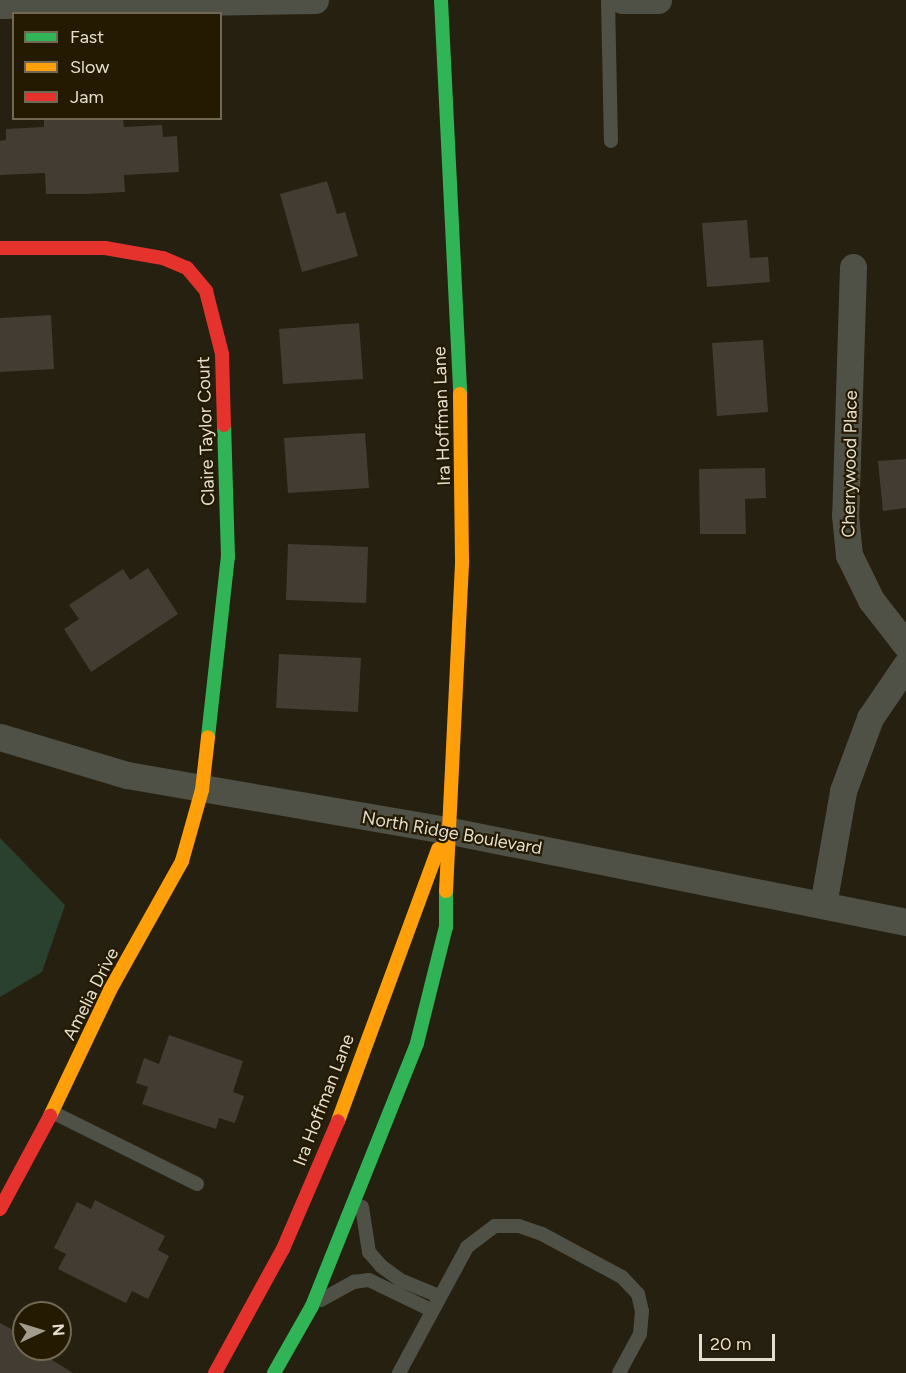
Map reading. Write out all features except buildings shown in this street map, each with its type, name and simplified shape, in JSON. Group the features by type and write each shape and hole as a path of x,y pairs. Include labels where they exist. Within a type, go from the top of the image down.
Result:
{"main road":[{"name":"Ira Hoffman Lane","path":"274,1373 312,1306 417,1043 443,938 446,830 462,560 463,457 441,0"},
{"name":"Claire Taylor Court","path":"0,248 105,248 163,258 187,268 206,291 222,354 228,557 202,790"},
{"name":"Amelia Drive","path":"0,1209 52,1112 111,990 182,861 202,790"},
{"name":"Ira Hoffman Lane","path":"215,1373 283,1249 332,1137 446,830"}],"street":[{"path":"0,5 315,0"},
{"path":"622,0 658,0"},
{"name":"Cherrywood Place","path":"853,267 845,515 849,555 871,600 906,645"},
{"path":"823,905 843,791 870,718 906,665"},
{"name":"North Ridge Boulevard","path":"0,737 127,775 202,790 446,830 906,922"}],"lane":[{"path":"608,0 611,141"},
{"path":"52,1112 197,1184"},
{"path":"358,1190 369,1252 400,1280 439,1296"},
{"path":"399,1373 466,1247 478,1235 495,1226 519,1226 542,1234 622,1277 638,1294 642,1311 640,1334 619,1373"},
{"path":"312,1306 334,1291 369,1280 431,1310"}],"shaded area":[{"path":"0,838 65,905 42,972 0,997"}],"traffic: fast":[{"path":"441,0 460,394"},
{"path":"208,737 228,557 224,425"},
{"path":"274,1373 312,1306 417,1043 446,927 446,891"}],"traffic: slow":[{"path":"446,891 462,560 460,394"},
{"path":"50,1116 110,990 182,861 202,790 208,737"},
{"path":"338,1121 438,849"}],"traffic: jam":[{"path":"0,248 105,248 163,258 187,268 206,291 222,354 224,425"},
{"path":"0,1209 50,1116"},
{"path":"215,1373 283,1249 338,1121"}]}
